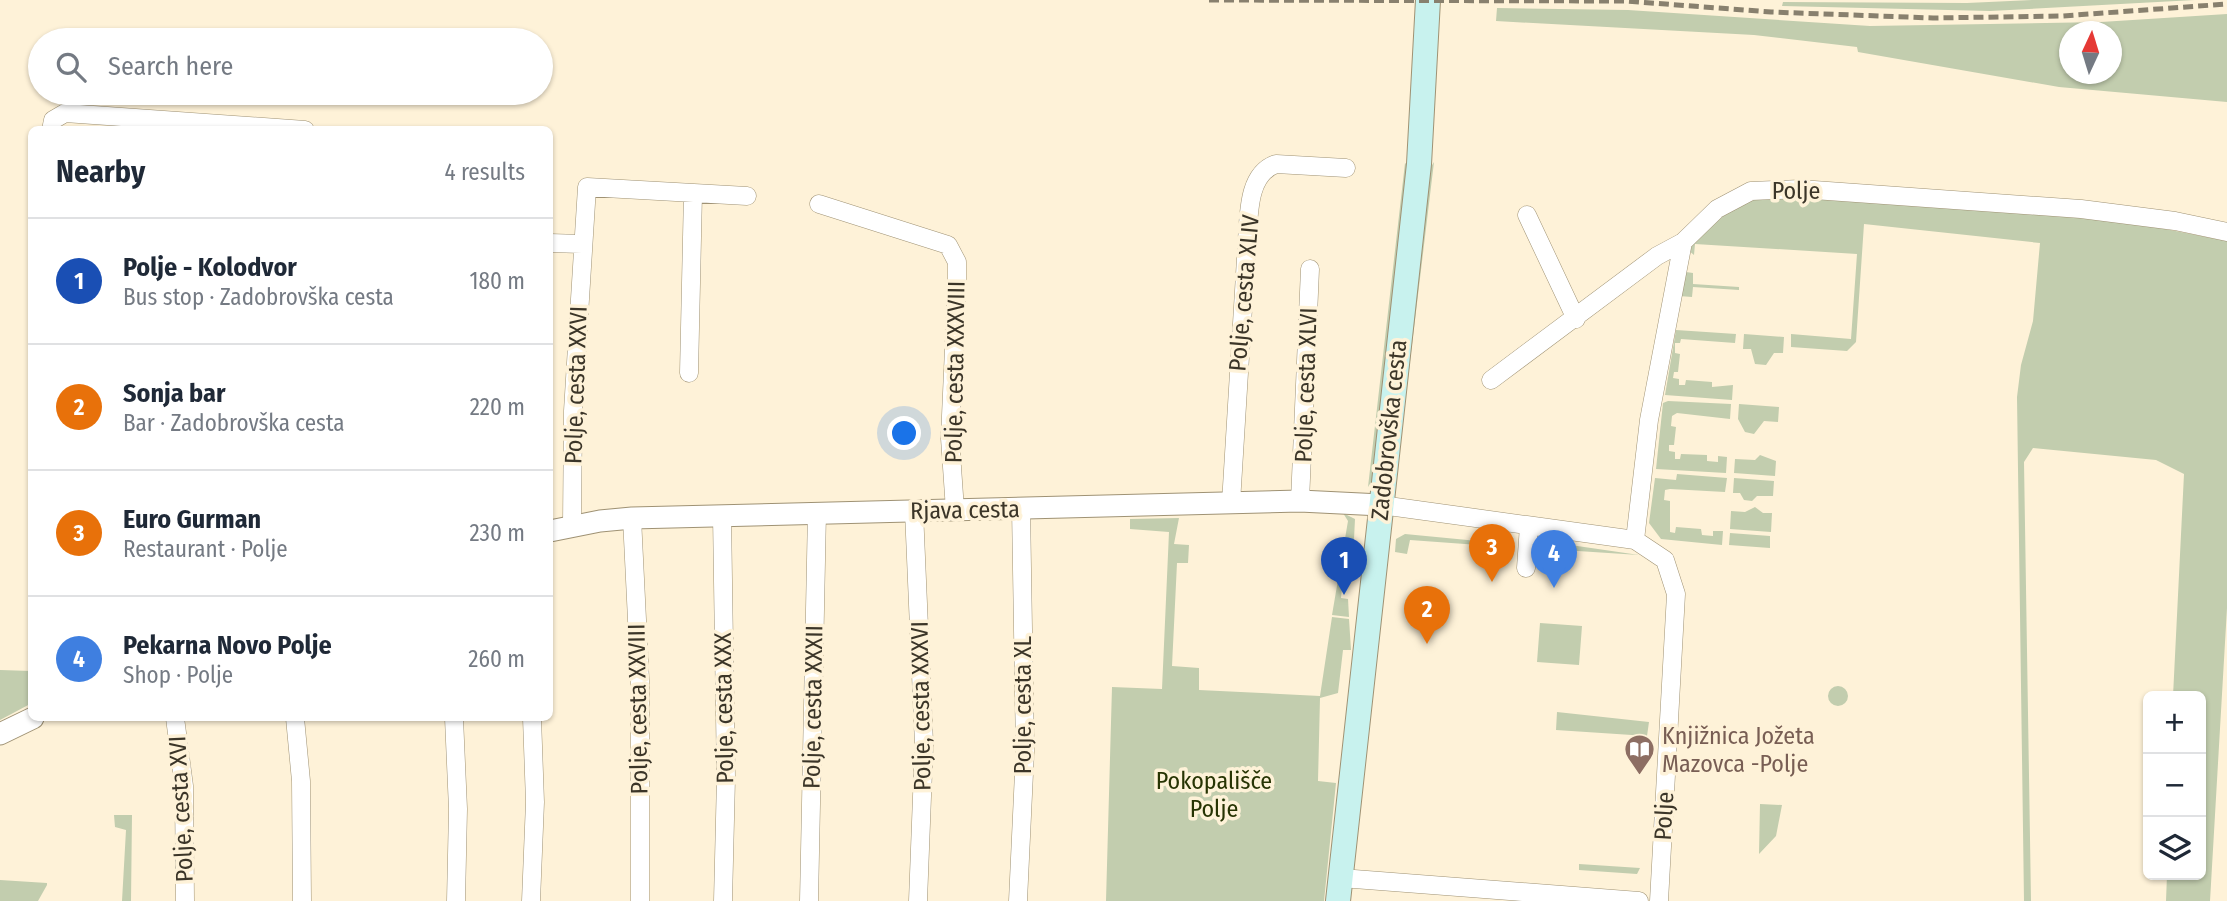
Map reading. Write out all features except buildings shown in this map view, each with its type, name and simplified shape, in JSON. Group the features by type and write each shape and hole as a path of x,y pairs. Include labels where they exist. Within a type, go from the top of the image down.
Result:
{"main road":[{"name":"Zadobrovška cesta","path":"1339,890 1419,164 1428,0"}],"street":[{"path":"52,125 65,113 164,125 208,126"},
{"name":"Polje, cesta XLIV","path":"1231,503 1249,209 1257,179 1265,168 1276,164 1346,168"},
{"name":"Polje, cesta XXVI","path":"572,525 573,411 587,187 747,196"},
{"name":"Polje","path":"1491,380 1657,256 1682,242 1717,209 1751,191 1800,189 2081,209 2175,221 2227,232"},
{"path":"689,373 693,193"},
{"name":"Polje, cesta XXXVIII","path":"820,204 947,245 954,254 957,282 950,438 955,510"},
{"path":"1527,215 1576,319"},
{"path":"1635,540 1649,420 1682,242"},
{"path":"553,243 582,244"},
{"name":"Polje, cesta XLVI","path":"1300,501 1310,269"},
{"name":"Rjava cesta","path":"553,530 572,525 632,518 817,512 1300,501 1381,505"},
{"name":"Polje","path":"1381,505 1635,540 1665,560 1676,593 1659,901"},
{"name":"Polje, cesta XL","path":"1018,901 1025,751 1021,508"},
{"name":"Polje, cesta XXXVI","path":"914,511 924,744 918,901"},
{"name":"Polje, cesta XXXII","path":"809,901 817,512"},
{"name":"Polje, cesta XXX","path":"722,515 726,778 723,901"},
{"name":"Polje, cesta XXVIII","path":"632,518 640,681 640,901"},
{"path":"1526,568 1529,526"},
{"path":"0,734 28,720"},
{"name":"Polje, cesta XVI","path":"175,721 184,786 185,901"},
{"path":"295,721 301,780 302,901"},
{"path":"454,721 458,809 456,901"},
{"path":"531,901 535,802 532,721"},
{"path":"1339,890 1639,901"}],"green space":[{"path":"2032,0 2195,0 1990,11 1782,6 1783,2 1967,3"},
{"path":"1497,8 1628,10 1870,26 2059,23 2059,84 2122,84 2122,21 2117,21 2227,14 2227,102 2059,87 1858,52 1857,47 1754,35 1496,21"},
{"path":"1434,162 1395,486 1429,170"},
{"path":"1405,163 1410,167 1373,479 1368,487"},
{"path":"1777,195 2124,221 2227,241 2227,608 2210,901 2166,901 2167,880 2206,880 2206,691 2173,691 2184,474 2156,460 2033,448 2024,462 2031,901 2024,901 2017,397 2021,365 2033,321 2040,243 1864,224 1856,342 1847,351 1791,347 1791,334 1851,339 1857,254 1695,244 1694,255 1688,250 1706,229 1726,212 1762,197"},
{"path":"1686,272 1693,273 1693,284 1739,287 1739,290 1693,287 1692,297 1679,296"},
{"path":"1676,330 1736,334 1735,343 1681,339 1680,343 1675,343 1675,353 1680,354 1678,372 1674,372 1673,378 1679,379 1679,385 1685,385 1686,380 1712,382 1712,387 1733,385 1732,400 1665,395"},
{"path":"1744,334 1784,337 1783,353 1774,353 1766,365 1755,364 1751,349 1743,349"},
{"path":"1663,403 1731,404 1730,419 1677,413 1672,416 1671,426 1676,427 1674,445 1669,445 1669,451 1675,452 1675,459 1680,459 1681,454 1707,455 1707,461 1718,462 1718,456 1727,457 1726,473 1656,469"},
{"path":"1739,404 1779,407 1778,422 1764,421 1754,434 1745,432 1738,419"},
{"path":"1760,455 1776,461 1775,476 1734,473 1735,459 1755,460"},
{"path":"1677,474 1727,478 1725,492 1670,489 1665,490 1664,500 1670,501 1670,532 1675,533 1676,527 1701,529 1702,535 1713,536 1713,531 1723,531 1722,545 1661,539 1649,523 1655,478 1676,480"},
{"path":"1734,478 1774,481 1773,496 1757,496 1752,501 1744,500 1740,493 1733,493"},
{"path":"1755,507 1763,513 1772,513 1771,532 1730,529 1731,511 1745,512"},
{"path":"1343,513 1355,519 1353,559 1345,558 1341,598 1348,599 1349,617 1332,615 1348,521"},
{"name":"Pokopališče Polje","path":"1179,518 1174,544 1189,545 1188,563 1177,563 1172,666 1199,668 1199,690 1320,696 1332,617 1349,619 1351,650 1343,650 1338,693 1320,698 1318,781 1336,783 1324,901 1106,901 1112,687 1162,689 1169,532 1130,529 1130,519"},
{"path":"1730,533 1770,536 1770,548 1729,545"},
{"path":"1405,534 1509,544 1514,552 1512,559 1506,561 1506,547 1410,540 1407,554 1395,552 1396,539"},
{"path":"1550,542 1639,555 1547,549 1546,562 1538,561 1541,546"},
{"path":"1540,623 1582,626 1579,665 1537,662"},
{"path":"0,670 28,671 28,705 0,720"},
{"path":"1834,686 1842,686 1848,696 1842,706 1834,706 1828,700 1828,692"},
{"path":"1557,712 1649,722 1647,736 1556,730"},
{"path":"1760,804 1782,805 1776,836 1759,854"},
{"path":"114,815 132,815 131,901 122,901 126,830 115,827"},
{"path":"1579,864 1640,868 1637,874 1579,870"},
{"path":"0,880 47,885 38,901 0,901"}],"railway":[{"path":"1209,0 1625,1 1771,12 1933,18 2062,16 2227,4"}],"place":[{"name":"Euro Gurman","path":"1492,582"},
{"name":"Pekarna Novo Polje","path":"1554,588"},
{"name":"Polje - Kolodvor","path":"1344,595"},
{"name":"Sonja bar","path":"1427,644"},
{"name":"Knjižnica Jožeta Mazovca -Polje","path":"1639,777"}]}
